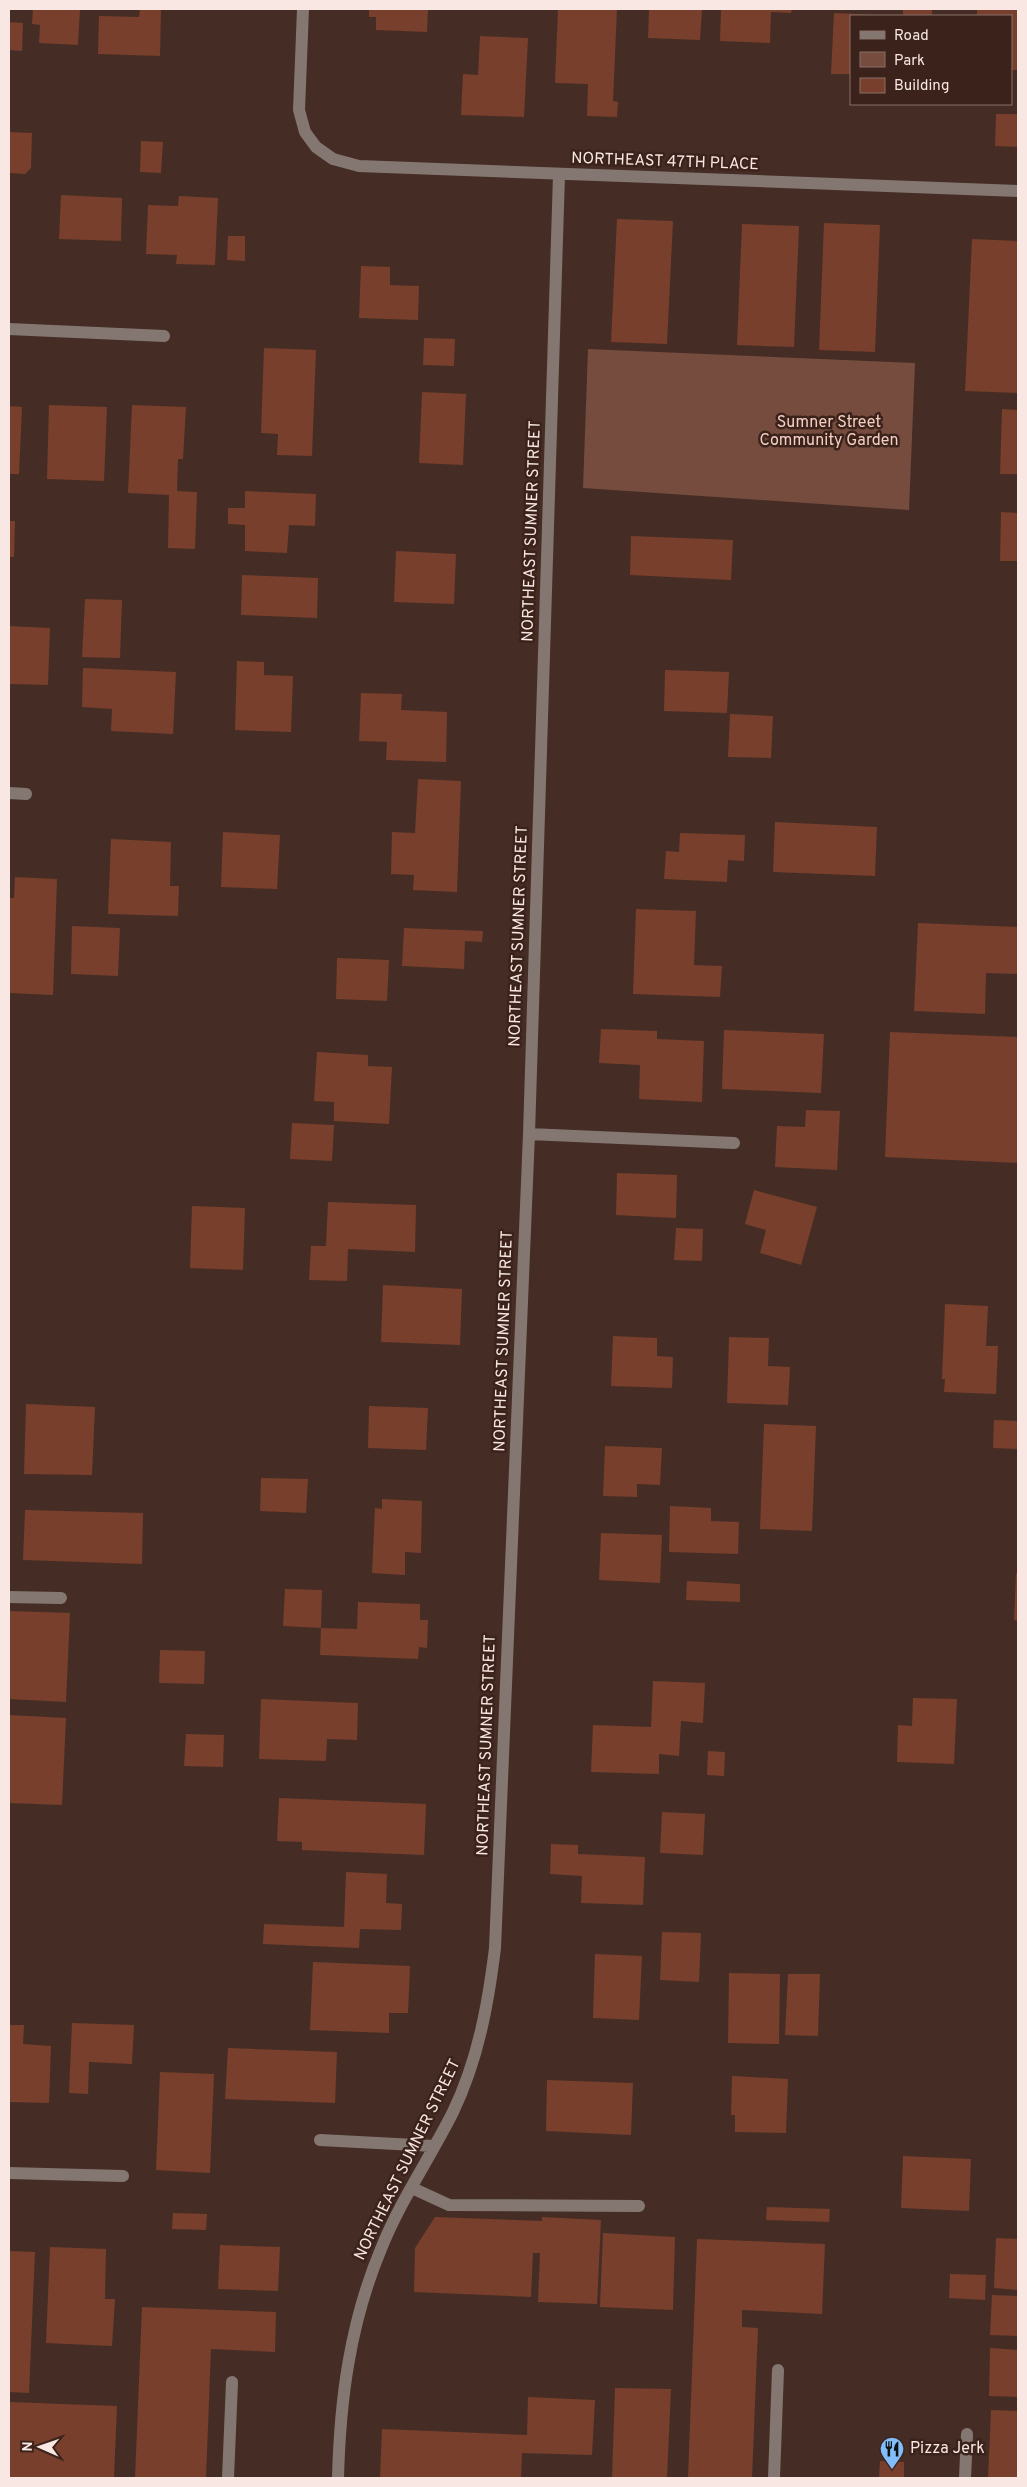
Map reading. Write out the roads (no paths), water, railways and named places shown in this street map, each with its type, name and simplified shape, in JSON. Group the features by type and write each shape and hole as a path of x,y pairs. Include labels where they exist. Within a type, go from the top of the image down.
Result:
{"street":[{"name":"NORTHEAST 47TH PLACE","path":"303,9 299,110 305,132 316,147 333,159 359,166 1018,191"},
{"name":"NORTHEAST SUMNER STREET","path":"338,2478 344,2384 352,2337 363,2295 381,2248 453,2111 471,2070 483,2028 495,1948 529,1134 559,175"},
{"path":"9,329 164,336"},
{"path":"9,793 26,794"},
{"path":"529,1134 734,1143"},
{"path":"9,1597 61,1598"},
{"path":"320,2140 434,2146"},
{"path":"9,2173 123,2176"},
{"path":"412,2188 449,2205 639,2206"},
{"path":"774,2478 778,2370"},
{"path":"228,2478 232,2382"},
{"path":"965,2478 967,2434"}],"place":[{"name":"Pizza Jerk","path":"892,2470"}],"park label":[{"name":"Sumner Street Community Garden","path":"829,432"}]}
